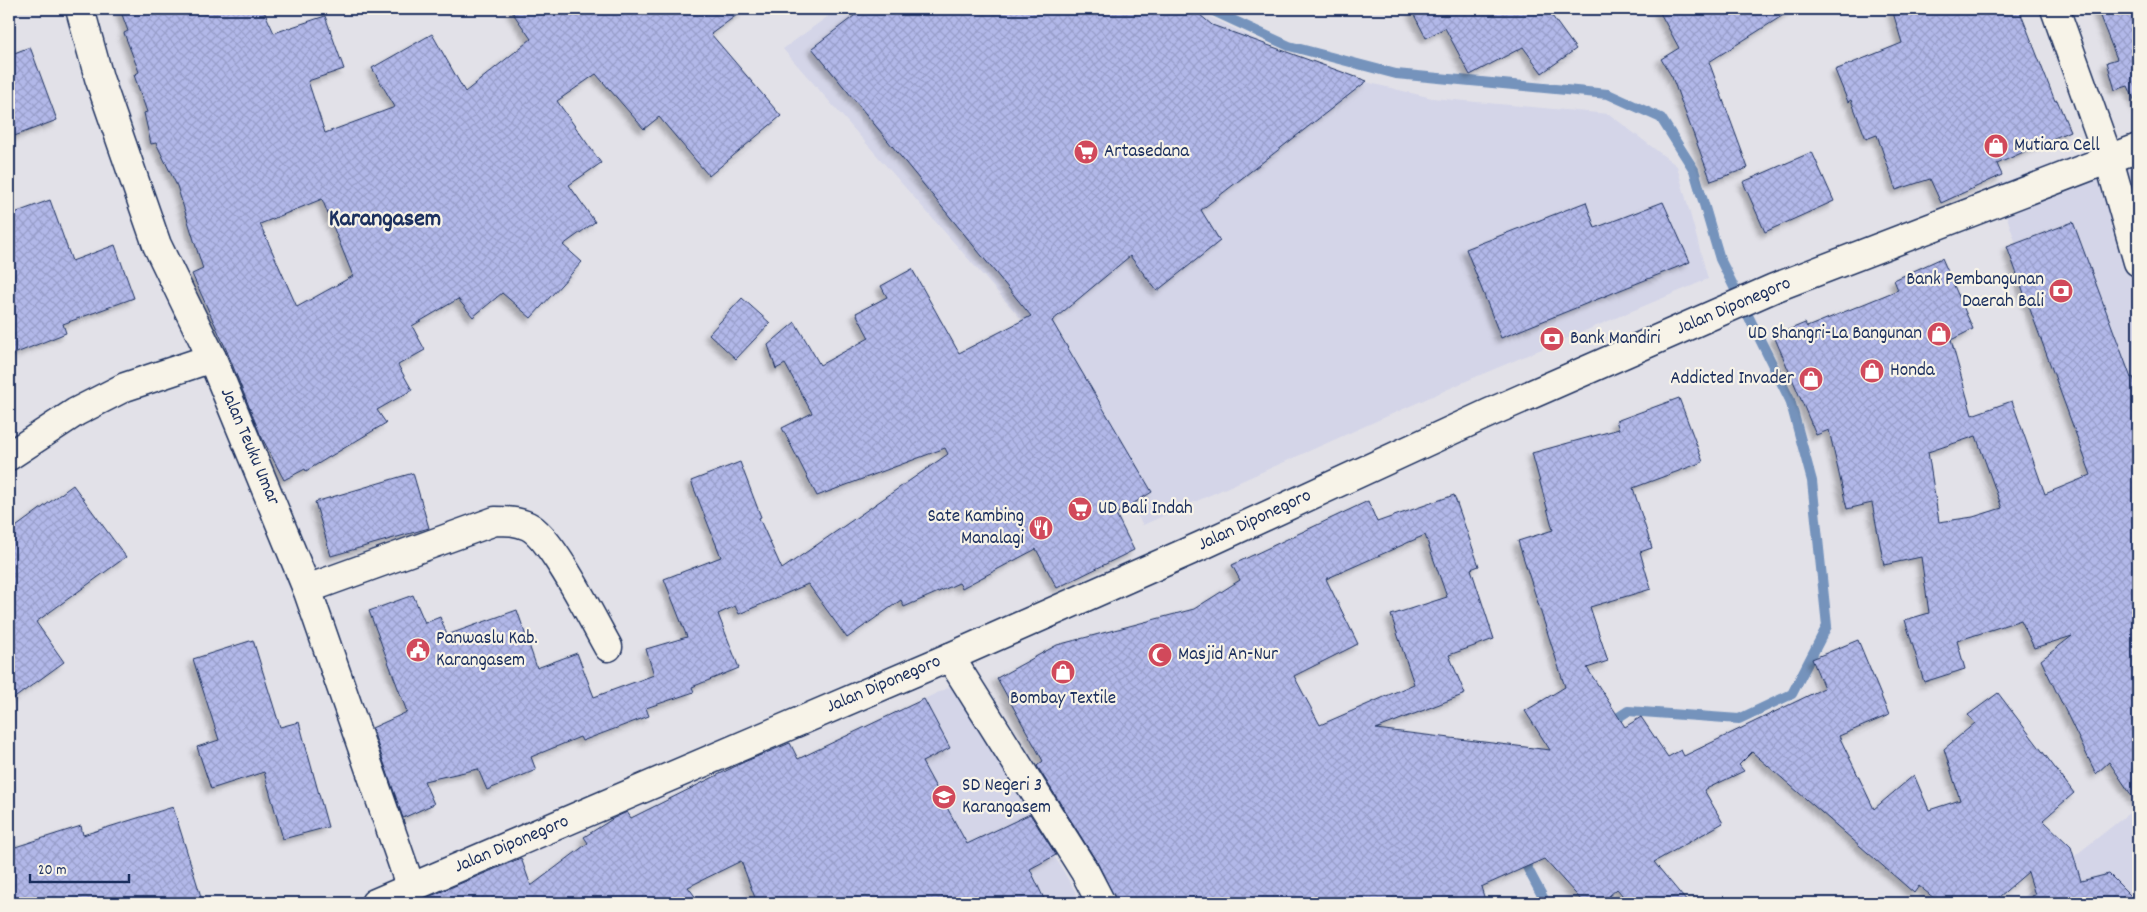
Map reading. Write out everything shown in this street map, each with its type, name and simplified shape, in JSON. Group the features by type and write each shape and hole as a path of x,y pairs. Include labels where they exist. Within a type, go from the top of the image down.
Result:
{"street":[{"name":"Jalan Teuku Umar","path":"80,9 99,78 157,245 212,358 307,589 411,888"},
{"path":"2055,9 2109,160 2138,262"},
{"name":"Jalan Diponegoro","path":"375,903 950,657 1203,546 1489,413 1774,288 2138,148"},
{"path":"9,456 76,412 125,387 212,358"},
{"path":"307,589 494,521 513,520 530,527 547,544 608,647"},
{"path":"950,657 1085,872 1101,903"}],"shaded area":[{"path":"838,9 1194,9 1290,56 1370,83 1432,98 1609,114 1677,166 1708,279 1473,378 1143,525 1024,322 783,49"},
{"path":"2121,138 2138,189 2138,602 1996,185"},
{"name":"SD Negeri 3 Karangasem","path":"954,685 1082,903 926,903 837,740"},
{"path":"2138,806 2138,903 2015,903"}],"building":[{"path":"120,9 263,9 274,33 325,16 344,69 308,81 325,133 395,107 372,68 432,34 465,92 531,39 510,9 745,9 711,34 781,116 709,176 659,117 644,129 596,74 557,101 601,163 569,185 595,222 563,245 582,262 531,318 502,293 473,317 458,299 412,326 425,350 398,365 412,390 377,410 386,423 306,471 305,469 284,480 260,434 226,349 192,274 203,269 177,186 156,143 151,144 144,113 147,112 134,75 139,72 124,33 128,31","holes":["322,199 353,276 297,307 260,224"]},
{"path":"863,9 1193,9 1212,25 1367,81 1201,210 1220,241 1157,291 1130,256 1052,321 1152,492 1116,514 1134,550 1057,588 1036,549 962,588 959,583 904,607 901,600 847,638 808,584 739,614 735,606 718,614 739,668 692,687 694,692 646,708 649,716 582,741 580,737 531,757 536,770 487,790 478,769 424,781 434,804 403,818 372,728 407,712 369,611 413,595 425,623 440,617 447,635 517,610 537,668 577,653 594,697 654,675 646,649 687,637 664,579 721,557 691,481 740,462 761,517 759,518 782,569 948,454 945,448 817,496 782,428 812,413 785,364 776,369 768,345 795,322 820,365 869,338 856,313 887,297 881,286 912,269 959,353 1031,316 812,48"},
{"path":"1411,9 1547,9 1576,49 1542,73 1523,47 1470,75 1445,28 1426,38"},
{"path":"1658,9 1793,9 1709,62 1748,168 1711,181 1672,77 1661,59 1679,48"},
{"path":"1892,9 2019,9 2055,101 2057,100 2070,131 1997,164 2002,175 1941,203 1930,179 1896,190 1877,135 1866,139 1851,100 1848,102 1835,70 1902,43"},
{"path":"2097,9 2138,9 2138,108 2128,86 2115,90 2107,62 2117,59"},
{"path":"30,47 57,120 9,138 9,55"},
{"path":"1812,152 1834,201 1765,232 1743,182"},
{"path":"50,200 72,261 115,245 134,298 63,324 66,333 9,356 9,215"},
{"path":"1586,202 1595,228 1663,202 1690,262 1501,338 1466,249"},
{"path":"2073,222 2131,378 2133,377 2138,391 2138,805 2109,762 2096,774 2041,660 2072,636 2034,648 2021,620 1957,641 1965,669 1924,682 1905,620 1929,613 1921,557 1884,565 1872,503 1847,509 1829,430 1816,435 1774,336 1805,323 1807,327 1898,290 1894,280 1942,258 1973,329 1951,340 1972,415 2012,401 2045,494 2091,475 2007,247","holes":["1976,436 2002,508 1973,517 1939,522 1928,452"]},
{"path":"742,298 770,323 736,359 709,334"},
{"path":"1679,398 1703,462 1633,488 1652,548 1640,552 1651,589 1590,607 1608,661 1587,668 1625,727 1641,717 1668,757 1681,750 1684,756 1824,688 1812,659 1858,640 1889,715 1839,736 1874,809 1914,775 1929,810 1960,800 1944,749 1975,723 1968,715 1998,693 2074,793 2043,820 2071,847 2081,881 2109,874 2138,903 2032,903 2031,896 2035,895 2028,872 1992,903 1940,903 1919,886 1914,893 1752,752 1739,765 1744,771 1704,790 1723,823 1654,862 1688,903 1629,903 1617,889 1601,903 1584,903 1544,859 1481,887 1486,903 1117,903 1098,864 1037,766 1043,761 997,678 1057,645 1194,609 1240,580 1232,565 1368,501 1377,522 1454,495 1479,566 1471,569 1494,639 1449,655 1465,694 1376,729 1550,750 1525,711 1565,687 1518,541 1553,530 1532,453 1619,429 1616,421","holes":["1425,535 1447,597 1391,615 1414,684 1320,725 1294,676 1358,644 1326,579"]},
{"path":"413,473 429,528 331,556 315,502"},
{"path":"73,485 126,557 36,622 64,662 9,702 9,532"},
{"path":"253,640 280,727 299,722 328,827 283,839 264,772 211,789 197,747 219,740 193,659"},
{"path":"924,699 950,748 922,762 967,844 1030,814 1056,855 1030,869 1046,903 757,903 741,861 688,887 700,903 414,903 521,858 531,886 588,843 584,837 614,818 627,812 631,818 744,762 790,743 798,759"},
{"path":"173,807 203,903 9,903 9,849 81,826 83,835"}],"waterway":[{"path":"1209,9 1289,46 1396,74 1608,94 1661,118 1694,170 1720,259 1790,400 1812,481 1827,626 1792,694 1739,719 1628,711 1608,724"},
{"path":"1521,856 1546,903"}],"place":[{"name":"Mutiara Cell","path":"1996,146"},
{"name":"Artasedana","path":"1086,152"},
{"name":"Bank Pembangunan Daerah Bali","path":"2061,291"},
{"name":"UD Shangri-La Bangunan","path":"1939,334"},
{"name":"Bank Mandiri","path":"1552,339"},
{"name":"Honda","path":"1872,371"},
{"name":"Addicted Invader","path":"1811,379"},
{"name":"UD Bali Indah","path":"1080,509"},
{"name":"Sate Kambing Manalagi","path":"1041,528"},
{"name":"Panwaslu Kab. Karangasem","path":"418,650"},
{"name":"Masjid An-Nur","path":"1160,655"},
{"name":"Bombay Textile","path":"1063,672"},
{"name":"SD Negeri 3 Karangasem","path":"944,797"}],"district":[{"name":"Karangasem","path":"385,220"}]}
